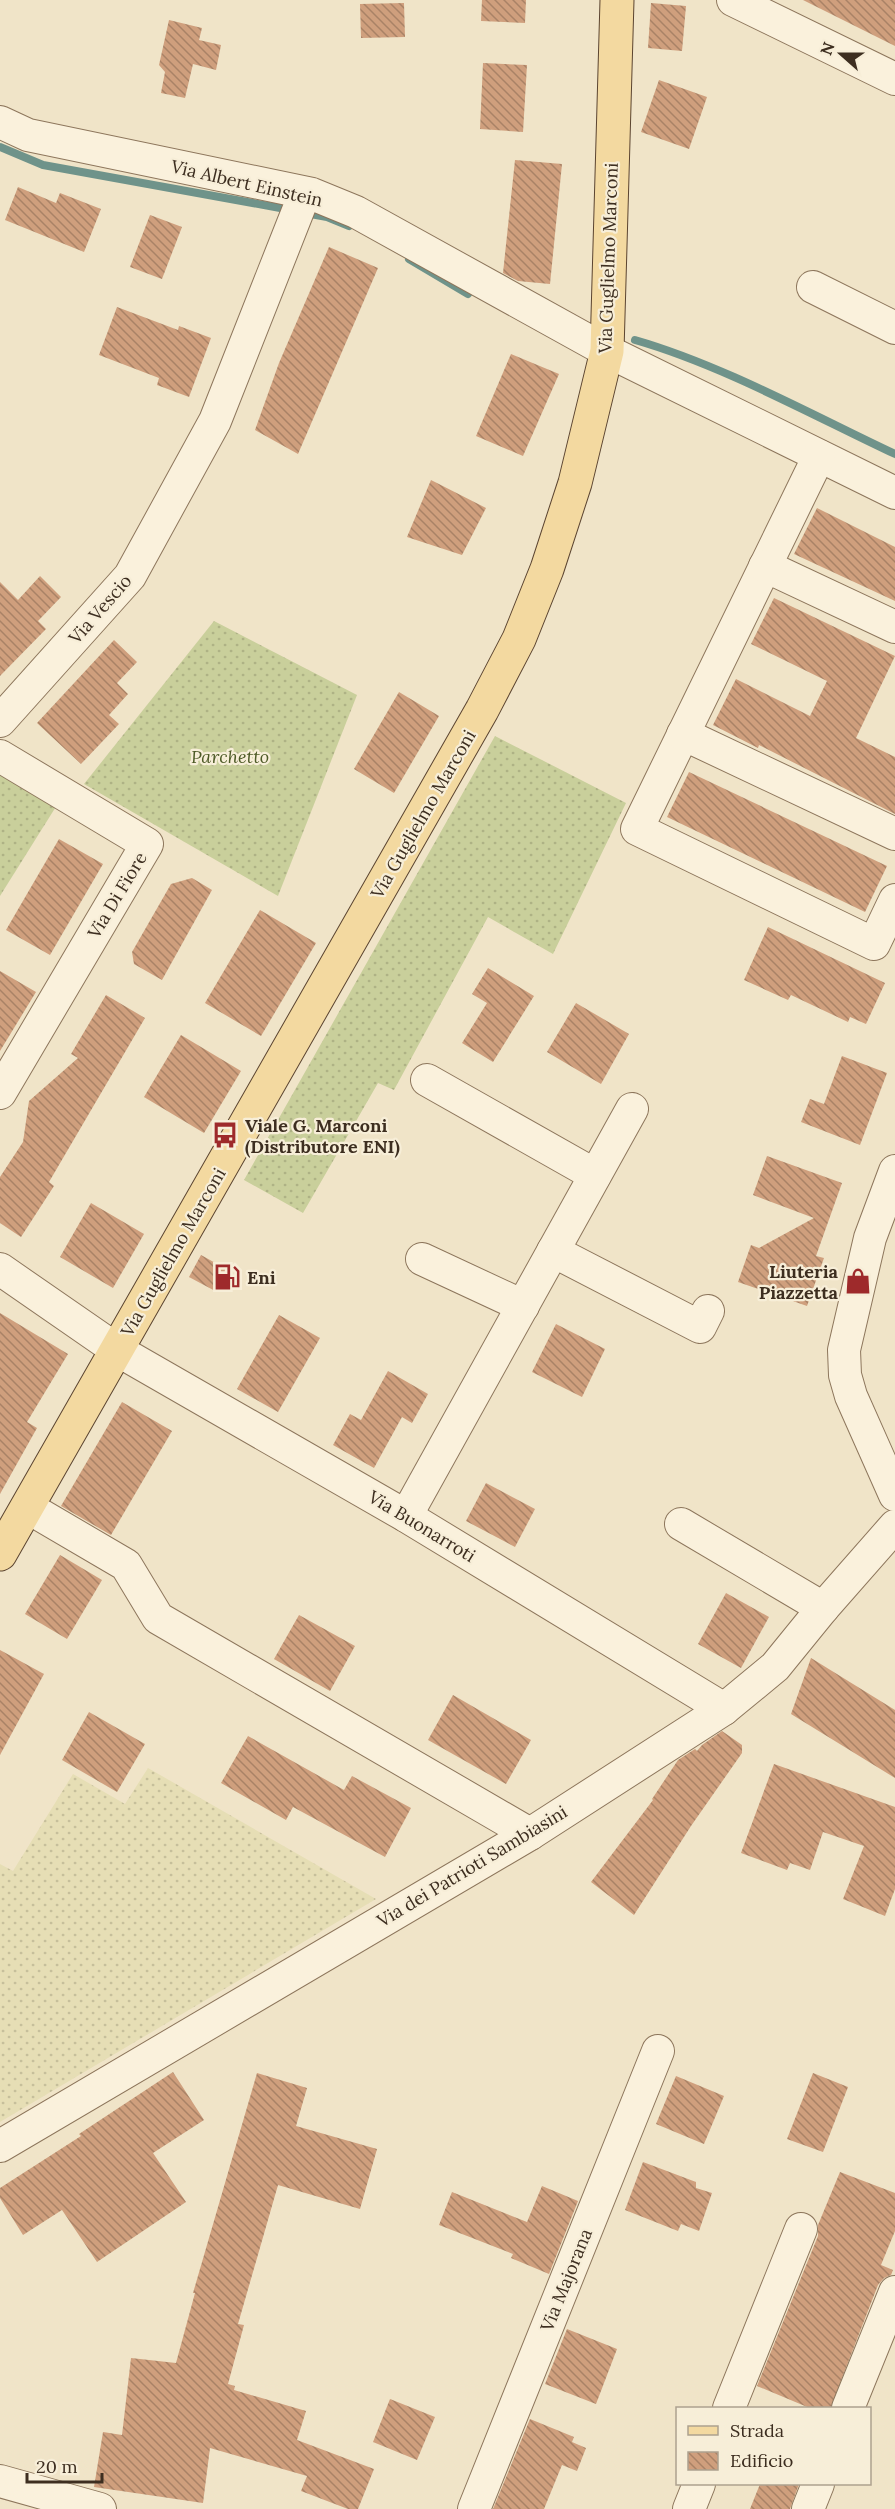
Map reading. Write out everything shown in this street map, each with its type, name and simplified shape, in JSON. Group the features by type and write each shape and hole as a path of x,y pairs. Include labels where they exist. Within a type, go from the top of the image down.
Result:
{"main road":[{"name":"Via Guglielmo Marconi","path":"10,1527 117,1350 476,721 519,639 547,568 575,483 607,351 617,0"}],"street":[{"path":"733,0 895,79"},
{"name":"Via Albert Einstein","path":"0,122 28,135 305,193 356,212 607,351 895,493"},
{"name":"Via Vescio","path":"0,721 130,576 215,421 305,193"},
{"path":"813,287 895,328"},
{"path":"819,456 637,829 874,944 895,900"},
{"path":"765,566 895,627"},
{"path":"682,735 895,834"},
{"name":"Via Di Fiore","path":"0,756 147,844 0,1093"},
{"path":"427,1080 595,1175"},
{"path":"406,1516 632,1109"},
{"path":"895,1171 870,1238 844,1350 845,1375 851,1396 895,1495"},
{"path":"553,1251 700,1327 708,1311"},
{"path":"422,1259 523,1306"},
{"name":"Via Buonarroti","path":"0,1269 117,1350 406,1516 724,1709"},
{"path":"681,1524 823,1608"},
{"name":"Via dei Patrioti Sambiasini","path":"0,2146 530,1834 724,1709 775,1667 895,1526"},
{"path":"10,1527 126,1565 158,1617 530,1834"},
{"name":"Via Majorana","path":"474,2509 658,2050"},
{"path":"730,2407 801,2229"},
{"path":"849,2407 895,2292"},
{"path":"0,2481 100,2509"},
{"path":"689,2509 699,2485"},
{"path":"808,2509 818,2485"}],"shaded area":[{"path":"148,1768 376,1899 0,2122 0,1864 13,1871 73,1774 125,1804"}],"green space":[{"name":"Parchetto","path":"214,621 357,695 278,896 84,784"},
{"path":"495,736 626,803 553,954 488,917 394,1090 378,1083 303,1213 244,1180"},
{"path":"0,775 57,805 0,896"}],"building":[{"path":"482,0 526,0 525,23 481,21"},
{"path":"803,0 895,0 895,46"},
{"path":"404,3 405,37 361,38 360,4"},
{"path":"651,3 686,6 682,51 648,48"},
{"path":"169,20 202,28 199,40 221,45 216,70 193,64 185,98 161,93 165,72 159,65"},
{"path":"483,63 527,65 523,132 480,129"},
{"path":"659,80 707,97 689,149 641,132"},
{"path":"515,160 562,164 550,284 518,281 503,273"},
{"path":"18,187 56,203 60,193 101,209 84,252 5,220"},
{"path":"150,215 182,227 162,279 130,267"},
{"path":"329,247 378,268 298,454 255,430 279,363"},
{"path":"117,307 178,330 179,326 211,338 189,397 157,385 159,378 99,355"},
{"path":"511,354 559,374 523,456 476,436"},
{"path":"431,480 486,508 462,555 407,537"},
{"path":"817,508 895,547 895,601 794,554"},
{"path":"40,576 61,597 38,621 46,629 0,676 0,582 18,600"},
{"path":"774,598 895,656 856,738 895,757 895,814 759,745 758,748 713,725 736,679 810,716 827,681 751,644"},
{"path":"114,640 137,662 117,683 128,694 109,715 119,724 81,764 37,723"},
{"path":"399,692 439,716 394,793 354,769"},
{"path":"689,772 887,866 865,912 667,817"},
{"path":"59,839 103,864 50,955 6,930"},
{"path":"192,878 212,890 162,980 134,964 132,952 171,884"},
{"path":"260,910 316,943 261,1036 205,1003"},
{"path":"768,927 885,983 866,1024 850,1017 848,1022 791,995 788,1000 744,980"},
{"path":"488,968 534,996 493,1062 462,1043 487,1003 472,994"},
{"path":"0,971 36,992 0,1051"},
{"path":"106,995 145,1018 49,1182 54,1186 21,1237 0,1223 0,1177 23,1142 29,1101 78,1058 71,1054"},
{"path":"576,1003 629,1034 601,1084 547,1052"},
{"path":"181,1035 241,1071 204,1133 144,1097"},
{"path":"842,1056 887,1073 860,1145 801,1122 810,1099 824,1104"},
{"path":"767,1156 842,1183 816,1256 824,1258 807,1306 738,1282 751,1245 759,1248 814,1218 753,1195"},
{"path":"91,1203 144,1234 113,1288 60,1257"},
{"path":"201,1255 228,1270 217,1292 189,1277"},
{"path":"0,1313 68,1354 27,1422 37,1428 0,1494"},
{"path":"279,1315 320,1338 278,1412 237,1389"},
{"path":"556,1324 605,1349 582,1397 532,1372"},
{"path":"388,1371 428,1394 412,1423 402,1417 374,1468 333,1445 350,1414 361,1420"},
{"path":"122,1402 172,1431 111,1535 61,1506"},
{"path":"486,1483 535,1509 515,1547 466,1521"},
{"path":"60,1555 102,1580 67,1639 25,1614"},
{"path":"726,1593 769,1617 741,1668 698,1644"},
{"path":"299,1615 355,1646 330,1691 274,1659"},
{"path":"0,1650 44,1674 0,1755"},
{"path":"811,1658 895,1710 895,1778 791,1714"},
{"path":"453,1695 531,1740 506,1784 428,1740"},
{"path":"89,1712 145,1744 117,1792 62,1760"},
{"path":"722,1731 742,1745 742,1753 691,1826 634,1915 591,1882 653,1800 678,1760 695,1749 697,1751"},
{"path":"248,1736 344,1790 352,1776 411,1808 385,1857 293,1807 286,1820 221,1783"},
{"path":"774,1764 895,1807 895,1889 885,1916 843,1899 864,1846 823,1832 810,1870 790,1863 787,1870 741,1853"},
{"path":"173,2072 204,2120 153,2153 186,2202 97,2262 62,2210 23,2235 0,2198 0,2188 81,2136 79,2134"},
{"path":"257,2073 307,2088 296,2126 377,2149 360,2209 278,2185 238,2324 244,2325 228,2384 235,2386 234,2390 306,2411 297,2440 374,2469 358,2509 348,2509 301,2491 307,2476 210,2448 203,2503 94,2487 103,2432 122,2435 131,2358 176,2363 195,2293 193,2293"},
{"path":"813,2073 848,2087 823,2152 787,2139"},
{"path":"676,2076 724,2096 704,2144 656,2124"},
{"path":"643,2162 696,2182 696,2188 712,2193 699,2231 681,2224 678,2231 625,2210"},
{"path":"840,2172 895,2193 895,2231 881,2265 893,2270 891,2275 884,2278 878,2285 831,2407 807,2407 757,2386 818,2236 818,2225"},
{"path":"542,2186 578,2201 549,2274 511,2258 513,2254 439,2225 452,2192 527,2222"},
{"path":"567,2329 617,2349 596,2404 545,2384"},
{"path":"390,2399 435,2417 417,2460 373,2442"},
{"path":"530,2419 574,2437 572,2442 586,2448 577,2471 562,2465 544,2509 493,2509"},
{"path":"760,2485 799,2485 790,2509 750,2509"}],"waterway":[{"path":"0,147 43,165 291,210"},
{"path":"305,213 327,217 349,226"},
{"path":"409,259 468,294"},
{"path":"635,340 668,350 734,377 895,454"}],"place":[{"name":"Viale G. Marconi (Distributore ENI)","path":"225,1135"},
{"name":"Eni","path":"227,1277"},
{"name":"Liuteria Piazzetta","path":"858,1281"}]}
